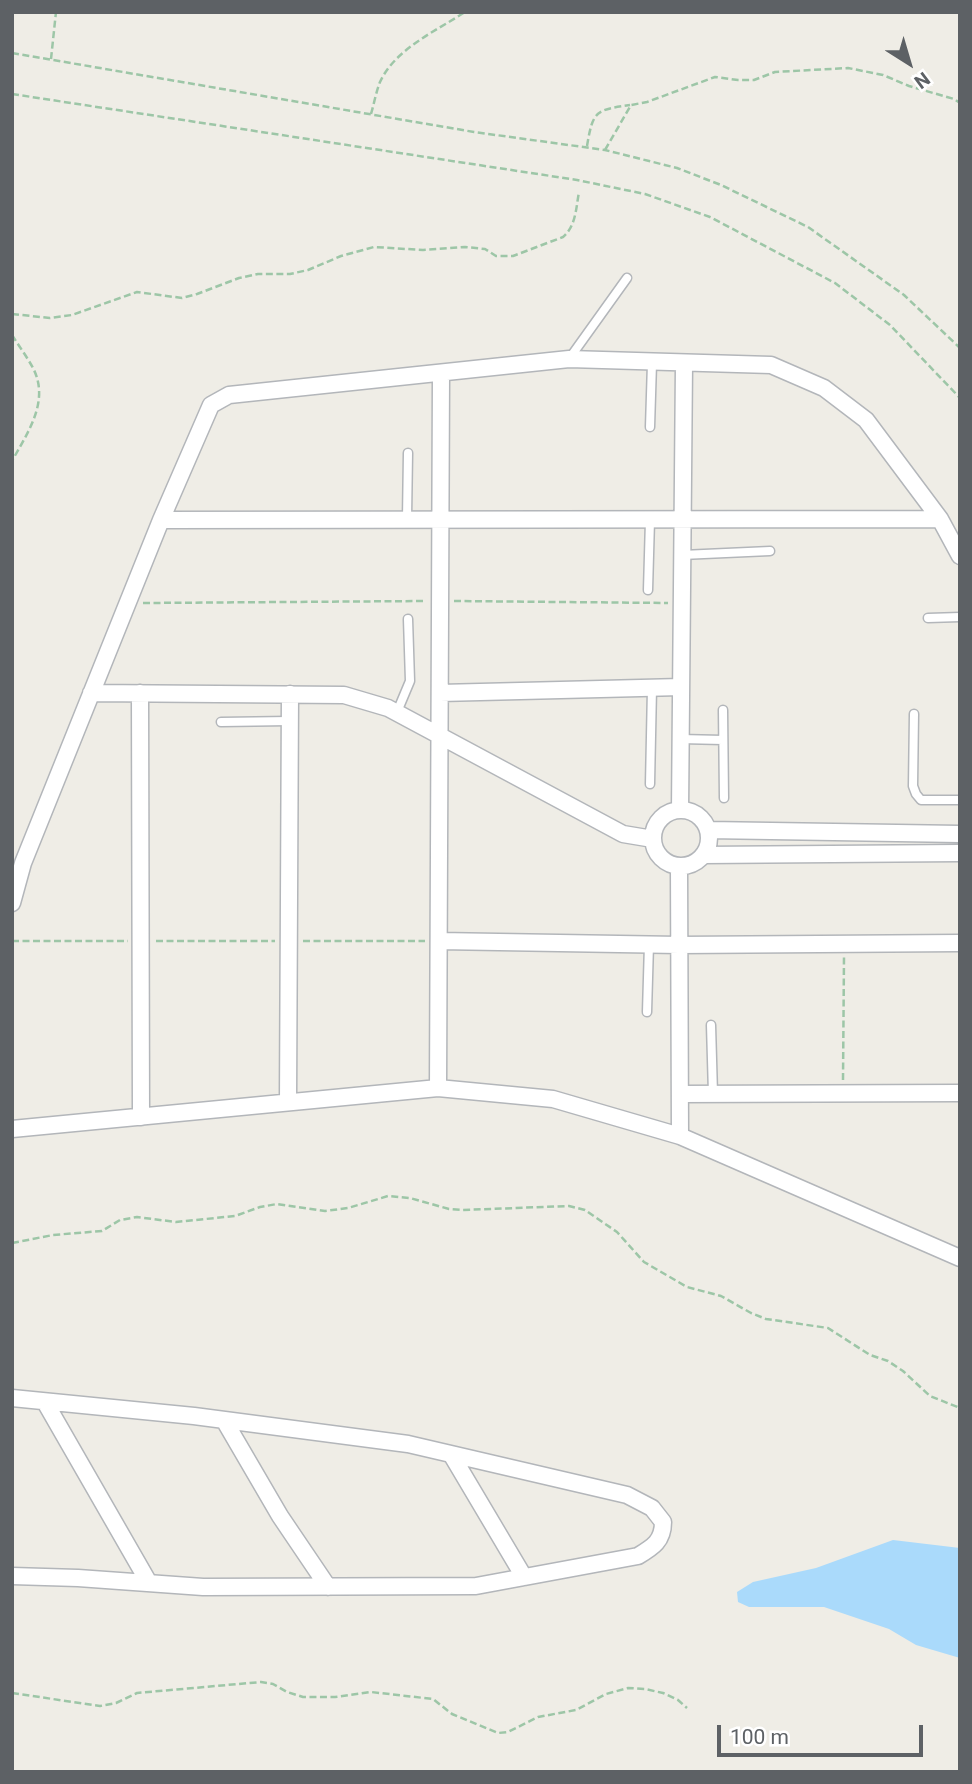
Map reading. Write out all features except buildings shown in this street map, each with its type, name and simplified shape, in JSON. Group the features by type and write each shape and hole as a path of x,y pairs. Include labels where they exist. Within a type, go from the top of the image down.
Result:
{"street":[{"path":"12,903 23,863 161,520 211,405 229,396 569,359 771,366 824,387 866,419 940,519 960,556"},
{"path":"680,810 684,364"},
{"path":"438,1087 441,374"},
{"path":"161,520 940,519"},
{"path":"440,693 681,687"},
{"path":"91,693 344,695 397,712 623,834 653,839"},
{"path":"140,693 141,1116"},
{"path":"288,1102 290,694"},
{"path":"680,810 690,811 701,818 708,830 709,843 703,855 692,864 679,866 666,862 657,852 653,839 655,826 664,815 680,810"},
{"path":"703,855 957,853 957,834 708,830"},
{"path":"679,866 681,1136"},
{"path":"439,941 679,945 960,943"},
{"path":"12,1129 438,1087 552,1099 681,1136 960,1258"},
{"path":"680,1094 960,1093"},
{"path":"12,1398 224,1420 408,1444 627,1495 652,1508 663,1522 660,1539 652,1548 638,1556 476,1586 203,1587 12,1576"},
{"path":"45,1402 149,1583"},
{"path":"224,1420 280,1516 328,1587"},
{"path":"451,1454 524,1577"}],"lane":[{"path":"569,359 627,278"},
{"path":"650,427 652,363"},
{"path":"407,519 408,453"},
{"path":"648,590 650,520"},
{"path":"682,555 770,551"},
{"path":"928,618 960,617"},
{"path":"397,712 410,681 408,619"},
{"path":"650,784 652,688"},
{"path":"723,710 724,798"},
{"path":"914,715 913,786 916,794 921,800 960,800"},
{"path":"221,722 289,721"},
{"path":"680,739 723,740"},
{"path":"647,1012 649,944"},
{"path":"711,1025 713,1094"}],"path":[{"path":"51,59 56,12"},
{"path":"371,114 380,83 391,64 409,48 466,12"},
{"path":"12,54 605,150 677,169 721,185 808,227 904,295 960,348"},
{"path":"587,146 592,120 597,112 647,102 715,78 754,79 775,72 848,68 883,75 960,103"},
{"path":"12,94 577,180 645,194 710,217 835,283 890,325 960,398"},
{"path":"605,150 631,105"},
{"path":"12,314 50,318 72,315 136,292 182,298 249,276 290,274 308,270 341,256 374,247 423,250 465,247 485,249 496,256 513,256 551,242 569,232 579,192"},
{"path":"12,335 33,369 39,386 35,417 12,461"},
{"path":"128,603 682,603"},
{"path":"12,941 439,941"},
{"path":"843,1094 845,944"},
{"path":"12,1243 102,1231 120,1220 137,1217 176,1223 235,1216 277,1204 325,1211 348,1208 388,1196 463,1210 569,1206 585,1210 617,1232 644,1262 687,1287 721,1296 766,1319 828,1328 870,1355 888,1361 903,1371 930,1396 960,1408"},
{"path":"12,1693 100,1706 116,1703 137,1693 261,1682 273,1684 303,1697 327,1698 371,1692 433,1699 452,1714 498,1733 508,1732 538,1717 576,1710 606,1694 628,1688 663,1693 687,1708"}],"water":[{"path":"893,1540 960,1548 960,1658 916,1645 889,1629 824,1607 749,1607 738,1602 737,1592 753,1582 816,1568"}]}
